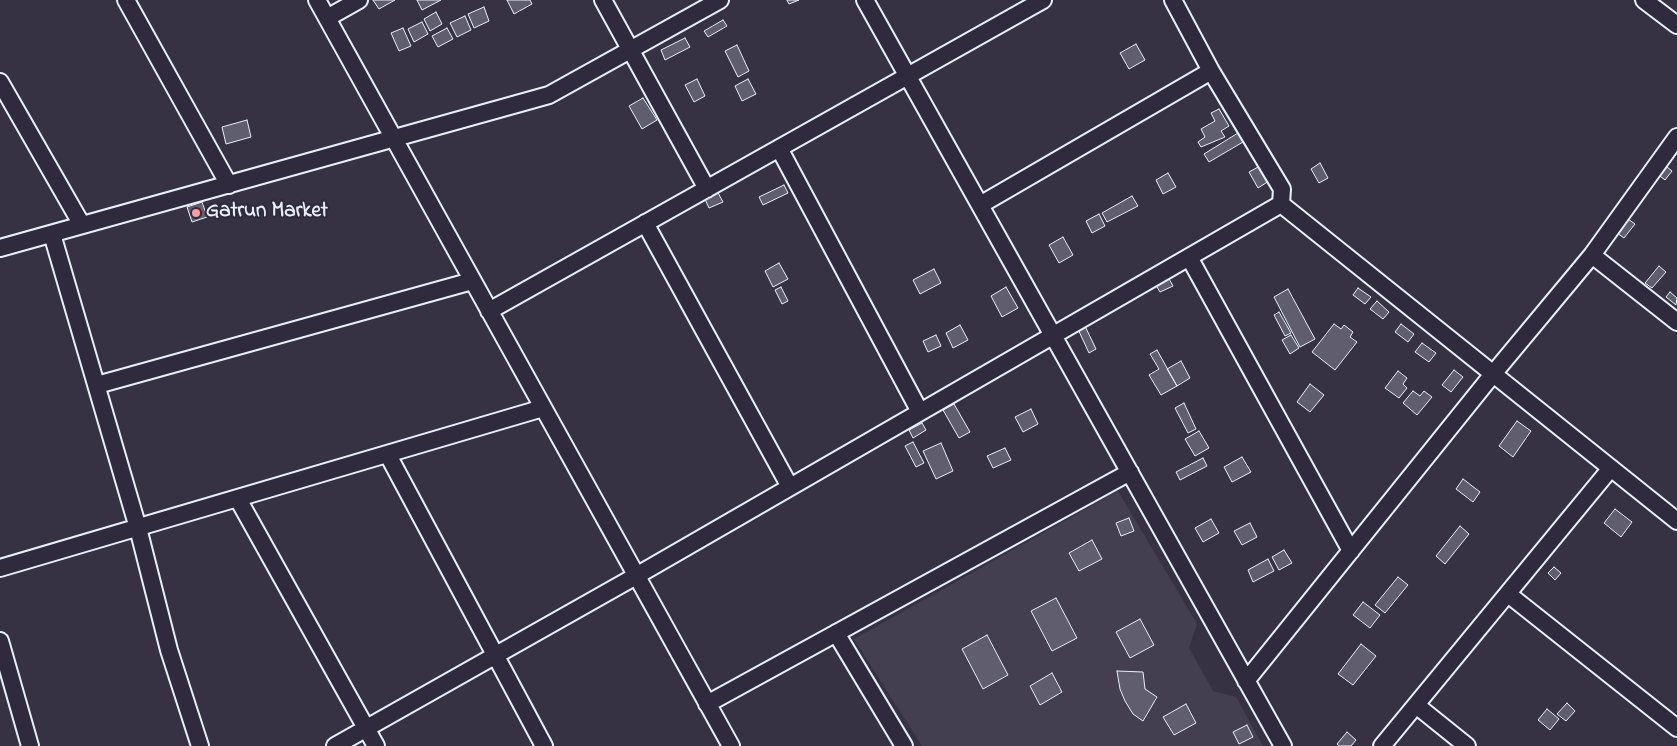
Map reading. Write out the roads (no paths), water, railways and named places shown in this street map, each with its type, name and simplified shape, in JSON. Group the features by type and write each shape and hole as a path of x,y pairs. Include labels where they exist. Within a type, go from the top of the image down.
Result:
{"street":[{"path":"126,0 229,184"},
{"path":"317,0 731,746"},
{"path":"327,18 359,0"},
{"path":"603,0 707,189"},
{"path":"0,248 549,95 720,0"},
{"path":"865,0 1283,746"},
{"path":"489,311 1044,0"},
{"path":"1173,0 1210,71 1282,189 1281,204"},
{"path":"1644,0 1677,25"},
{"path":"980,205 1210,71"},
{"path":"0,82 82,225"},
{"path":"1246,681 1493,374 1592,255 1677,137"},
{"path":"779,148 920,412"},
{"path":"335,746 636,576 1281,204"},
{"path":"1281,204 1677,520"},
{"path":"645,223 790,487"},
{"path":"52,234 138,528 169,650 200,746"},
{"path":"1592,255 1677,322"},
{"path":"1189,258 1351,552"},
{"path":"97,385 472,281"},
{"path":"0,568 543,408"},
{"path":"388,455 544,746"},
{"path":"1382,746 1611,468"},
{"path":"707,704 1130,472"},
{"path":"238,499 376,746"},
{"path":"1508,594 1677,728"},
{"path":"836,633 904,746"},
{"path":"0,641 30,746"},
{"path":"1416,705 1467,746"}],"place":[{"name":"Gatrun Market","path":"196,213"}]}
